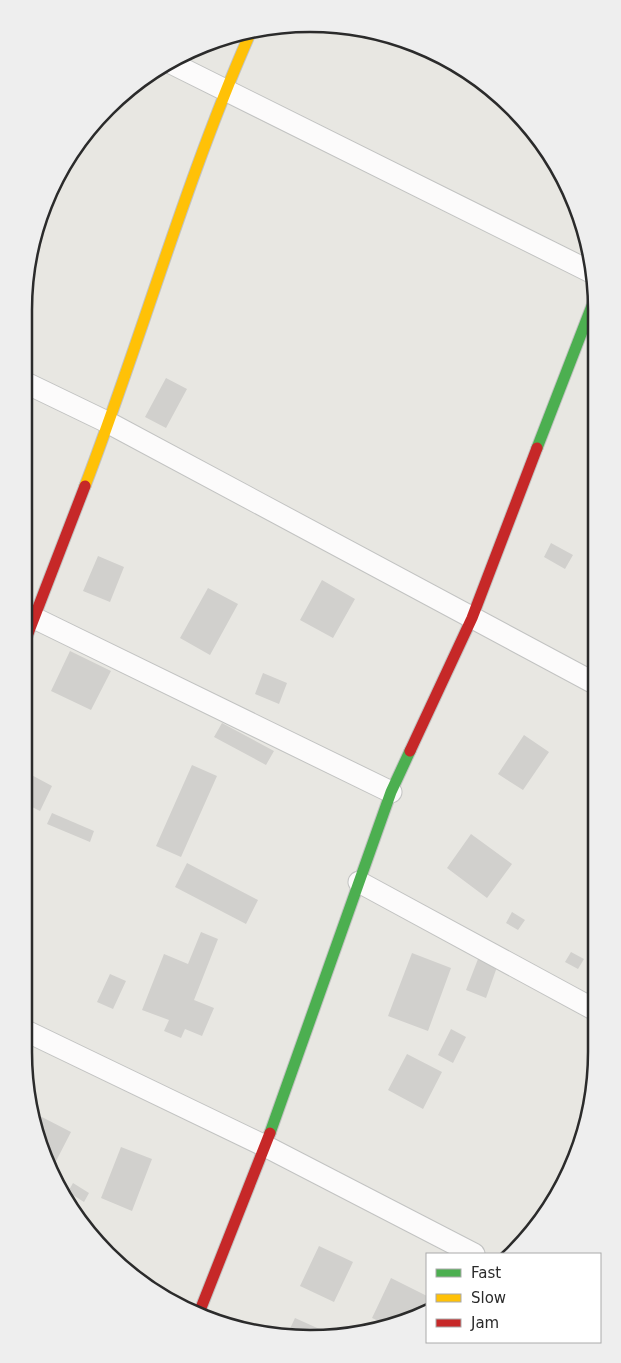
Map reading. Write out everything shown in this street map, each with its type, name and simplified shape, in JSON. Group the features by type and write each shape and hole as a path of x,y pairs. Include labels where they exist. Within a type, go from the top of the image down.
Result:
{"street":[{"path":"32,608 109,423 225,91 247,40"},
{"path":"178,67 585,269"},
{"path":"201,1308 265,1146 391,792 472,618 589,314"},
{"path":"32,386 109,423 589,680"},
{"path":"32,616 391,792"},
{"path":"359,882 589,1007"},
{"path":"32,1034 265,1146 472,1253"}],"building":[{"path":"166,378 187,389 166,428 145,417"},
{"path":"551,543 573,555 565,569 544,557"},
{"path":"98,556 124,567 110,602 83,591"},
{"path":"322,580 355,599 333,638 300,620"},
{"path":"208,588 238,604 210,655 180,638"},
{"path":"70,651 111,671 91,710 51,691"},
{"path":"263,673 287,683 279,704 255,694"},
{"path":"222,723 274,751 266,765 214,737"},
{"path":"524,735 549,752 523,790 498,774"},
{"path":"192,765 217,776 181,857 156,846"},
{"path":"32,775 52,786 40,811 32,807"},
{"path":"52,813 94,831 90,842 47,824"},
{"path":"471,834 512,864 487,898 447,868"},
{"path":"187,863 258,900 246,924 175,887"},
{"path":"512,912 525,920 518,930 506,923"},
{"path":"201,932 218,939 194,1000 214,1008 202,1036 185,1029 181,1038 164,1031 169,1020 142,1010 164,954 188,964"},
{"path":"571,952 584,959 578,969 565,962"},
{"path":"412,953 451,968 428,1031 388,1016"},
{"path":"478,959 497,967 486,998 466,990"},
{"path":"110,974 126,981 113,1009 97,1002"},
{"path":"451,1029 466,1037 453,1063 438,1055"},
{"path":"407,1054 442,1072 423,1109 388,1090"},
{"path":"40,1116 71,1132 55,1162 47,1142"},
{"path":"121,1147 152,1159 132,1211 101,1198"},
{"path":"73,1183 89,1193 84,1202 71,1194 69,1190"},
{"path":"319,1246 353,1262 334,1302 300,1286"},
{"path":"391,1278 426,1296 426,1305 417,1309 380,1322 372,1318"},
{"path":"295,1318 322,1330 292,1330 289,1330"}],"traffic: fast":[{"path":"537,448 589,314"},
{"path":"270,1133 391,792 410,751"}],"traffic: slow":[{"path":"85,486 204,147 247,40"}],"traffic: jam":[{"path":"410,751 472,618 537,448"},
{"path":"32,623 85,486"},
{"path":"201,1308 270,1133"}]}
